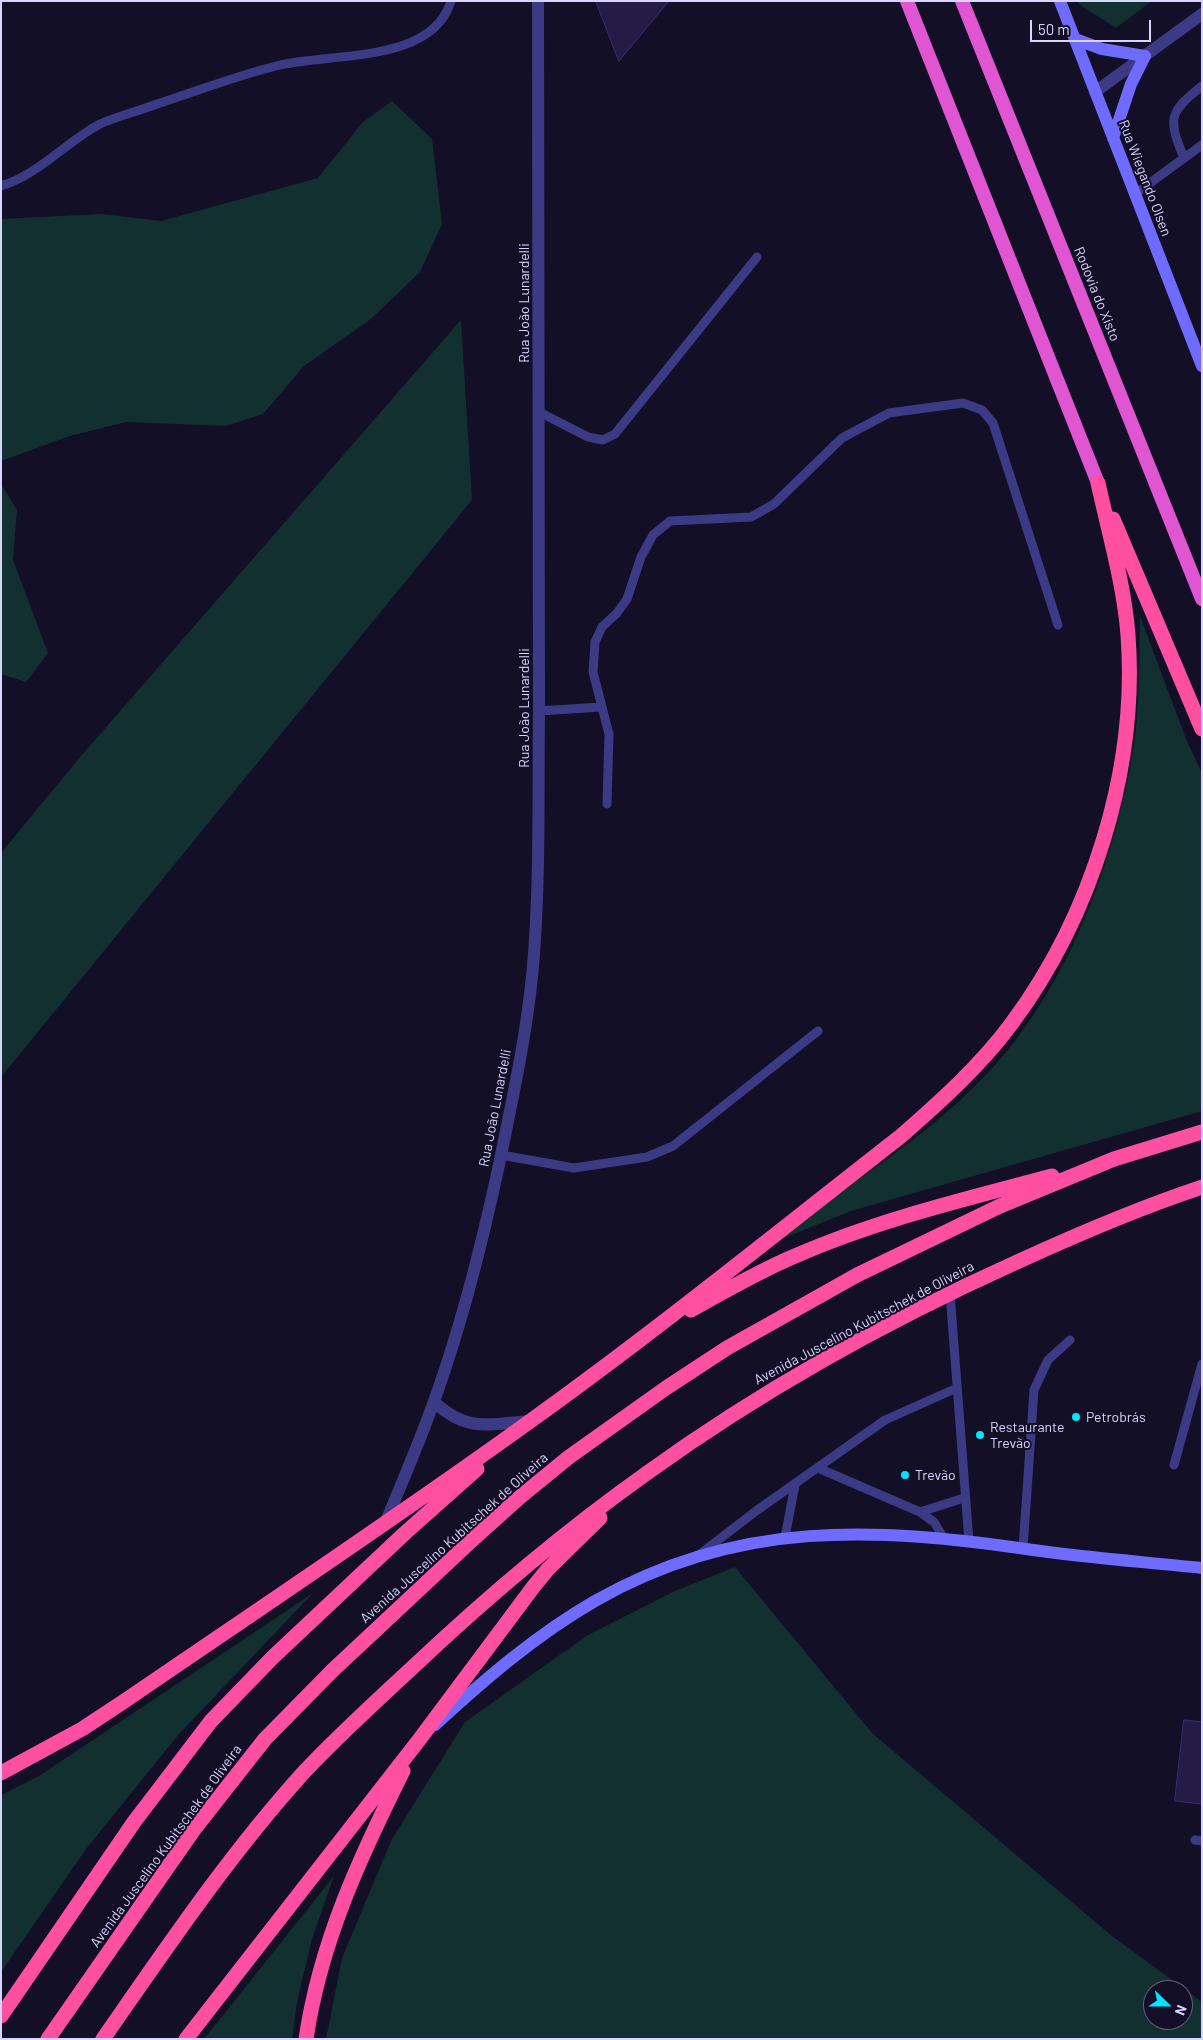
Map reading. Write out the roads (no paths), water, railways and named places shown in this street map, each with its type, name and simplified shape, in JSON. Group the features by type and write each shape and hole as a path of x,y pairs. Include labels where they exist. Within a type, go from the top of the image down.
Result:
{"highway":[{"path":"907,1 1098,483 1202,729"},
{"name":"Rodovia do Xisto","path":"962,1 1202,599"},
{"path":"1,1773 82,1729 115,1707 385,1524 640,1340 901,1136 934,1107 975,1066 1012,1023 1044,975 1074,920 1096,865 1114,799 1126,739 1129,695 1128,634 1122,592 1098,483"},
{"name":"Avenida Juscelino Kubitschek de Oliveira","path":"48,2039 190,1836 265,1739 333,1670 520,1498 577,1452 659,1393 727,1348 784,1315 923,1242 1000,1206 1114,1159 1202,1132"},
{"path":"640,1340 733,1286 804,1252 865,1229 931,1208 1114,1159"},
{"name":"Avenida Juscelino Kubitschek de Oliveira","path":"103,2039 210,1886 258,1825 305,1771 395,1684 553,1544 645,1474 702,1434 769,1392 837,1353 950,1293 1058,1243 1128,1214 1202,1187"},
{"path":"1,2016 134,1822 211,1721 287,1644 530,1421"},
{"path":"186,2039 419,1740 543,1575 645,1474"},
{"path":"306,2039 320,1972 335,1922 372,1833 419,1740"}],"main road":[{"name":"Rua Wiegando Olsen","path":"1060,1 1202,366"},
{"path":"1075,39 1102,50 1146,56 1131,84 1113,138"},
{"path":"419,1740 479,1685 556,1626 596,1601 632,1582 698,1556 748,1543 785,1537 866,1533 969,1542 1202,1568"}],"street":[{"name":"Rua João Lunardelli","path":"385,1524 434,1402 473,1272 501,1155 525,1027 534,956 539,711 538,1"},
{"path":"1095,92 1202,14"},
{"path":"434,1402 448,1415 460,1421 473,1424 530,1421"}],"lane":[{"path":"1,186 16,182 70,143 101,124 278,65 398,48 434,30 448,10 451,1"},
{"path":"1184,158 1174,133 1173,118 1182,102 1202,86"},
{"path":"1135,194 1202,145"},
{"path":"539,412 588,436 603,440 615,434 757,257"},
{"path":"607,804 610,734 601,707 593,672 594,642 602,627 617,613 627,599 641,557 653,535 670,521 751,517 774,504 842,438 889,413 963,403 982,410 993,423 1058,625"},
{"path":"539,711 601,707"},
{"path":"501,1155 574,1168 647,1156 673,1146 818,1031"},
{"path":"950,1293 964,1498 969,1542"},
{"path":"1023,1548 1034,1390 1048,1360 1070,1340"},
{"path":"1174,1465 1202,1364"},
{"path":"698,1556 756,1511 885,1420 957,1388"},
{"path":"818,1468 920,1512 934,1522 944,1540"},
{"path":"785,1537 795,1485"},
{"path":"920,1512 964,1498"}],"place":[{"name":"Petrobrás","path":"1076,1417"},
{"name":"Restaurante Trevão","path":"980,1435"},
{"name":"Trevão","path":"905,1475"}]}
